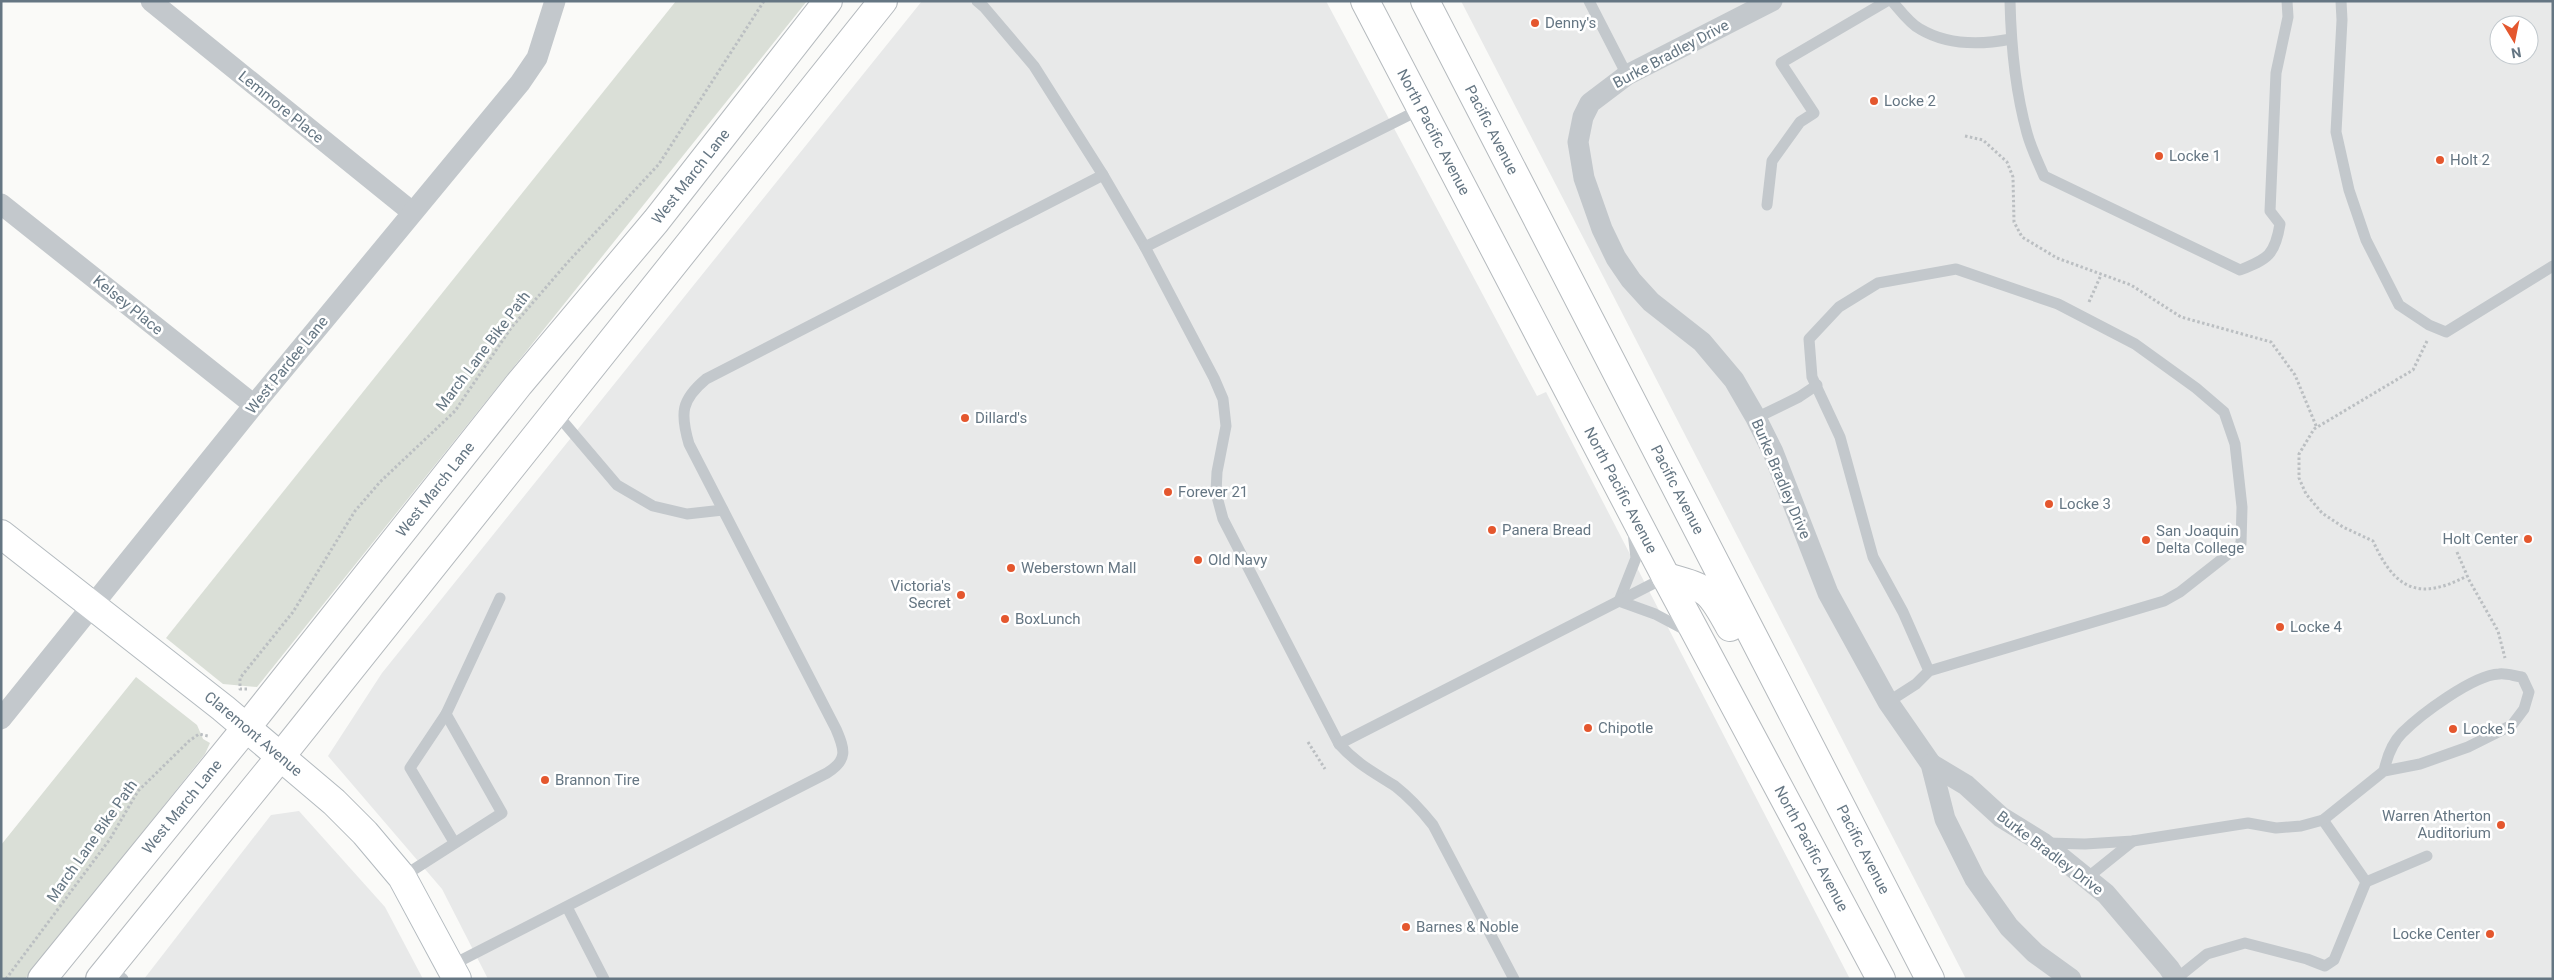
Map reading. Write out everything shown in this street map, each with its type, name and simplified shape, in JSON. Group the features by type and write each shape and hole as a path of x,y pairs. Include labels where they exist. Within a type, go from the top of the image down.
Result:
{"main road":[{"name":"West March Lane","path":"42,979 246,728 519,384 656,221 828,1"},
{"path":"111,975 281,756 883,1"},
{"name":"North Pacific Avenue","path":"1364,1 1666,577 1881,979"},
{"name":"Pacific Avenue","path":"1424,1 1930,979"},
{"name":"Claremont Avenue","path":"1,534 281,756 352,820 402,877 454,972"},
{"path":"1666,577 1699,586 1714,598 1787,733 1810,745"}],"street":[{"name":"Lemmore Place","path":"150,1 412,212"},
{"name":"West Pardee Lane","path":"1,719 254,405 520,83 537,58 555,1"},
{"name":"Burke Bradley Drive","path":"1772,1 1627,75 1590,103 1579,132 1578,155 1582,170 1602,229 1616,258 1631,280 1651,302 1702,342 1734,380 1756,418 1773,452 1828,593 1888,702 1932,764 1945,819 1975,879 2009,927 2035,953 2071,979"},
{"name":"Kelsey Place","path":"1,204 254,405"},
{"name":"Burke Bradley Drive","path":"1932,764 1966,784 2001,817 2042,843 2087,878 2120,910 2176,979"}],"lane":[{"path":"977,1 984,6 1034,66 1103,175 1145,247 1214,378 1223,399 1226,426 1217,472 1216,493 1223,518 1339,744 1362,767 1396,787 1422,811 1433,825 1514,979"},
{"path":"1589,1 1627,75"},
{"path":"1767,205 1772,161 1800,122 1814,113 1781,63 1887,1"},
{"path":"1892,1 1919,29 1952,42 1991,43 2011,39"},
{"path":"2010,1 2011,39 2027,134 2044,176 2240,270 2264,260 2277,242 2280,224 2270,211 2276,73 2288,17 2287,1"},
{"path":"2341,1 2342,20 2336,132 2349,190 2366,240 2399,305 2434,328 2446,332 2553,266"},
{"path":"1145,247 1421,109"},
{"path":"454,972 567,907 827,773 837,767 843,756 843,746 836,729 688,444 683,425 684,404 693,390 706,379 1103,175"},
{"path":"1888,702 1916,684 1929,671 2164,600 2180,592 2241,544 2242,507 2235,444 2224,412 2196,388 2135,344 2058,304 1956,269 1878,283 1839,307 1809,339 1812,377 1840,437 1873,557 1903,612 1929,671"},
{"path":"1756,418 1798,397 1816,385"},
{"path":"555,412 617,485 653,506 687,514 723,510"},
{"path":"1619,601 1636,558 1629,505"},
{"path":"1339,744 1666,577"},
{"path":"454,842 410,768 446,714 500,598"},
{"path":"1619,601 1655,614 1699,638"},
{"path":"2042,843 2085,844 2133,841 2248,823 2276,828 2301,826 2323,820 2384,770 2420,764 2468,747 2512,725 2524,709 2529,692 2522,676 2498,674 2467,685 2433,708 2401,734 2387,755 2384,770"},
{"path":"402,877 502,813 446,714"},
{"path":"2323,820 2366,882"},
{"path":"2087,878 2133,841"},
{"path":"2176,979 2207,954 2245,943 2307,959 2325,966 2334,960 2366,882 2427,856"},
{"path":"567,907 604,979"}],"path":[{"name":"March Lane Bike Path","path":"240,688 240,678 292,612 355,511 380,482 455,411 510,328 567,263 659,164 764,1"},
{"path":"1965,136 1983,140 2007,162 2012,177 2014,222 2022,237 2057,258 2131,285 2181,317 2271,342 2295,375 2317,428"},
{"path":"2088,304 2101,275"},
{"path":"2434,328 2413,370 2317,428 2299,454 2299,478 2306,494 2322,513 2343,528 2373,542 2395,578 2411,588 2446,587 2467,576"},
{"path":"2457,552 2467,576 2498,631 2510,675"},
{"name":"March Lane Bike Path","path":"6,979 110,839 138,791 199,734 211,736"},
{"path":"1308,742 1325,769"}],"shaded area":[{"path":"676,1 807,1 257,687 223,684 166,638"},
{"name":"Weberstown Mall","path":"922,1 1326,1 1537,396 1546,392 1850,979 488,979 442,889 328,756 382,673"},
{"name":"San Joaquin Delta College","path":"1461,1 2553,1 2553,979 1966,979"},
{"path":"136,677 197,725 203,739 210,743 205,754 25,979 1,979 1,845"},
{"path":"299,811 385,907 423,979 144,979 271,815"}],"place":[{"name":"Denny's","path":"1535,23"},
{"name":"Locke 2","path":"1874,101"},
{"name":"Locke 1","path":"2159,156"},
{"name":"Holt 2","path":"2440,160"},
{"name":"Dillard's","path":"965,418"},
{"name":"Forever 21","path":"1168,492"},
{"name":"Locke 3","path":"2049,504"},
{"name":"Panera Bread","path":"1492,530"},
{"name":"Holt Center","path":"2528,539"},
{"name":"San Joaquin Delta College","path":"2146,540"},
{"name":"Old Navy","path":"1198,560"},
{"name":"Weberstown Mall","path":"1011,568"},
{"name":"Victoria's Secret","path":"961,595"},
{"name":"BoxLunch","path":"1005,619"},
{"name":"Locke 4","path":"2280,627"},
{"name":"Chipotle","path":"1588,728"},
{"name":"Locke 5","path":"2453,729"},
{"name":"Brannon Tire","path":"545,780"},
{"name":"Warren Atherton Auditorium","path":"2501,825"},
{"name":"Barnes & Noble","path":"1406,927"},
{"name":"Locke Center","path":"2490,934"}]}
